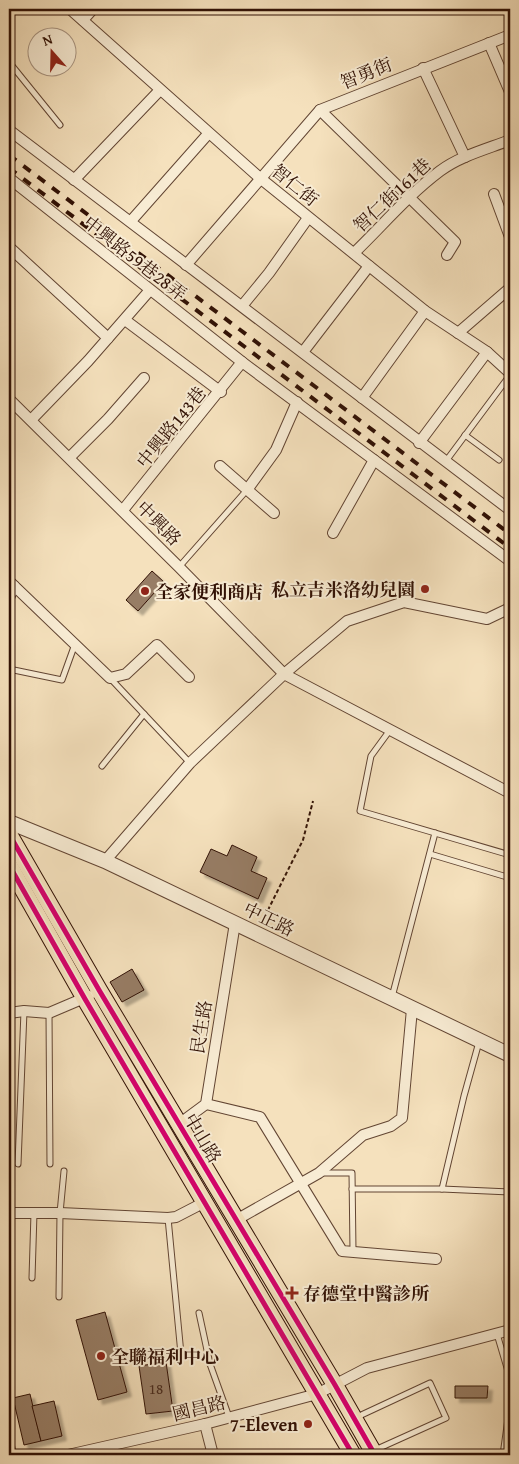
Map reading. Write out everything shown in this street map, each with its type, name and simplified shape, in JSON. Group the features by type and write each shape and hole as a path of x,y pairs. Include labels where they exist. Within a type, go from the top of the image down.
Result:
{"main road":[{"name":"中山路","path":"9,834 92,994 205,1202 353,1455"},
{"name":"中山路","path":"9,864 15,889 92,994 179,1124 336,1385 373,1453"}],"street":[{"name":"智仁街","path":"70,9 208,134 308,218 425,311 487,352 510,374"},
{"path":"82,20 92,9"},
{"name":"智勇街","path":"186,264 320,110 510,35"},
{"path":"489,43 510,92"},
{"path":"423,68 465,157"},
{"path":"74,180 160,90"},
{"path":"320,110 455,242 447,255"},
{"path":"9,130 303,352 419,443 510,510"},
{"path":"130,221 208,134"},
{"name":"智仁街161巷","path":"354,253 409,198 441,170 465,157 510,140"},
{"name":"中興路59巷28弄","path":"10,181 242,362 510,560"},
{"path":"494,194 510,237"},
{"path":"242,306 269,273 308,218"},
{"path":"9,247 108,338"},
{"path":"303,352 369,266"},
{"path":"458,333 510,288"},
{"path":"31,420 125,320 150,290"},
{"path":"362,398 425,311"},
{"path":"125,320 220,392"},
{"path":"419,443 487,352"},
{"name":"中興路143巷","path":"123,510 220,392 242,362"},
{"path":"70,457 108,420 144,378"},
{"name":"中興路","path":"9,399 70,457 284,674 510,793"},
{"path":"247,490 276,450 296,402"},
{"path":"333,533 374,460"},
{"path":"220,466 274,514"},
{"path":"9,598 12,584"},
{"path":"12,584 110,678 126,674 157,645 189,677"},
{"path":"105,861 190,763 284,674 347,622 404,602 487,619 510,608"},
{"name":"中正路","path":"9,822 105,861 510,1055"},
{"name":"民生路","path":"206,1104 235,923"},
{"path":"9,1014 24,1011 49,1013 92,994"},
{"path":"236,1220 319,1173 363,1135 392,1126 402,1118 412,1009"},
{"path":"179,1124 206,1104 260,1117 342,1251 436,1259"},
{"path":"9,1213 60,1212 168,1218 176,1217 205,1202"},
{"name":"國昌路","path":"68,1455 96,1452 317,1394 367,1368 510,1330"},
{"path":"205,1424 213,1455"},
{"path":"9,1446 11,1455"}],"lane":[{"path":"9,62 60,125"},
{"path":"445,462 510,374"},
{"path":"465,435 499,460"},
{"path":"180,567 247,490"},
{"path":"9,669 62,680 75,643"},
{"path":"110,678 190,763"},
{"path":"102,766 144,714"},
{"path":"390,730 371,756 360,810 510,855"},
{"path":"392,999 435,833"},
{"path":"430,854 507,877"},
{"path":"18,1164 24,1011"},
{"path":"49,1013 50,1164"},
{"path":"442,1188 464,1096 480,1042"},
{"path":"59,1297 60,1212 64,1171"},
{"path":"319,1173 352,1173 353,1251"},
{"path":"352,1189 442,1188 510,1192"},
{"path":"32,1278 34,1212"},
{"path":"168,1218 181,1354"},
{"path":"199,1314 210,1364 229,1417"},
{"path":"497,1333 510,1378"},
{"path":"354,1418 430,1383 446,1418 373,1453"},
{"path":"503,1455 510,1404"}],"path":[{"path":"256,934 303,840 313,801"}],"building":[{"name":"全家便利商店","path":"152,571 164,582 138,611 126,600"},
{"path":"232,845 257,857 251,871 267,878 258,899 200,872 211,849 227,856"},
{"path":"132,969 144,990 122,1002 110,982"},
{"name":"全聯福利中心","path":"105,1312 127,1392 98,1400 76,1320"},
{"path":"166,1362 173,1411 146,1414 139,1366"},
{"path":"455,1386 488,1386 487,1398 455,1398"},
{"path":"30,1394 41,1441 24,1445 13,1398"},
{"path":"54,1401 62,1436 41,1441 32,1406"}],"railway":[{"path":"9,155 510,534"},
{"path":"9,168 510,548"}],"cycle path":[{"path":"9,834 99,990 375,1455"},
{"path":"9,865 85,999 353,1455"}],"place":[{"name":"私立吉米洛幼兒園","path":"425,589"},
{"name":"全家便利商店","path":"145,591"},
{"name":"存德堂中醫診所","path":"292,1293"},
{"name":"全聯福利中心","path":"101,1356"},
{"name":"7-Eleven","path":"308,1424"}]}
